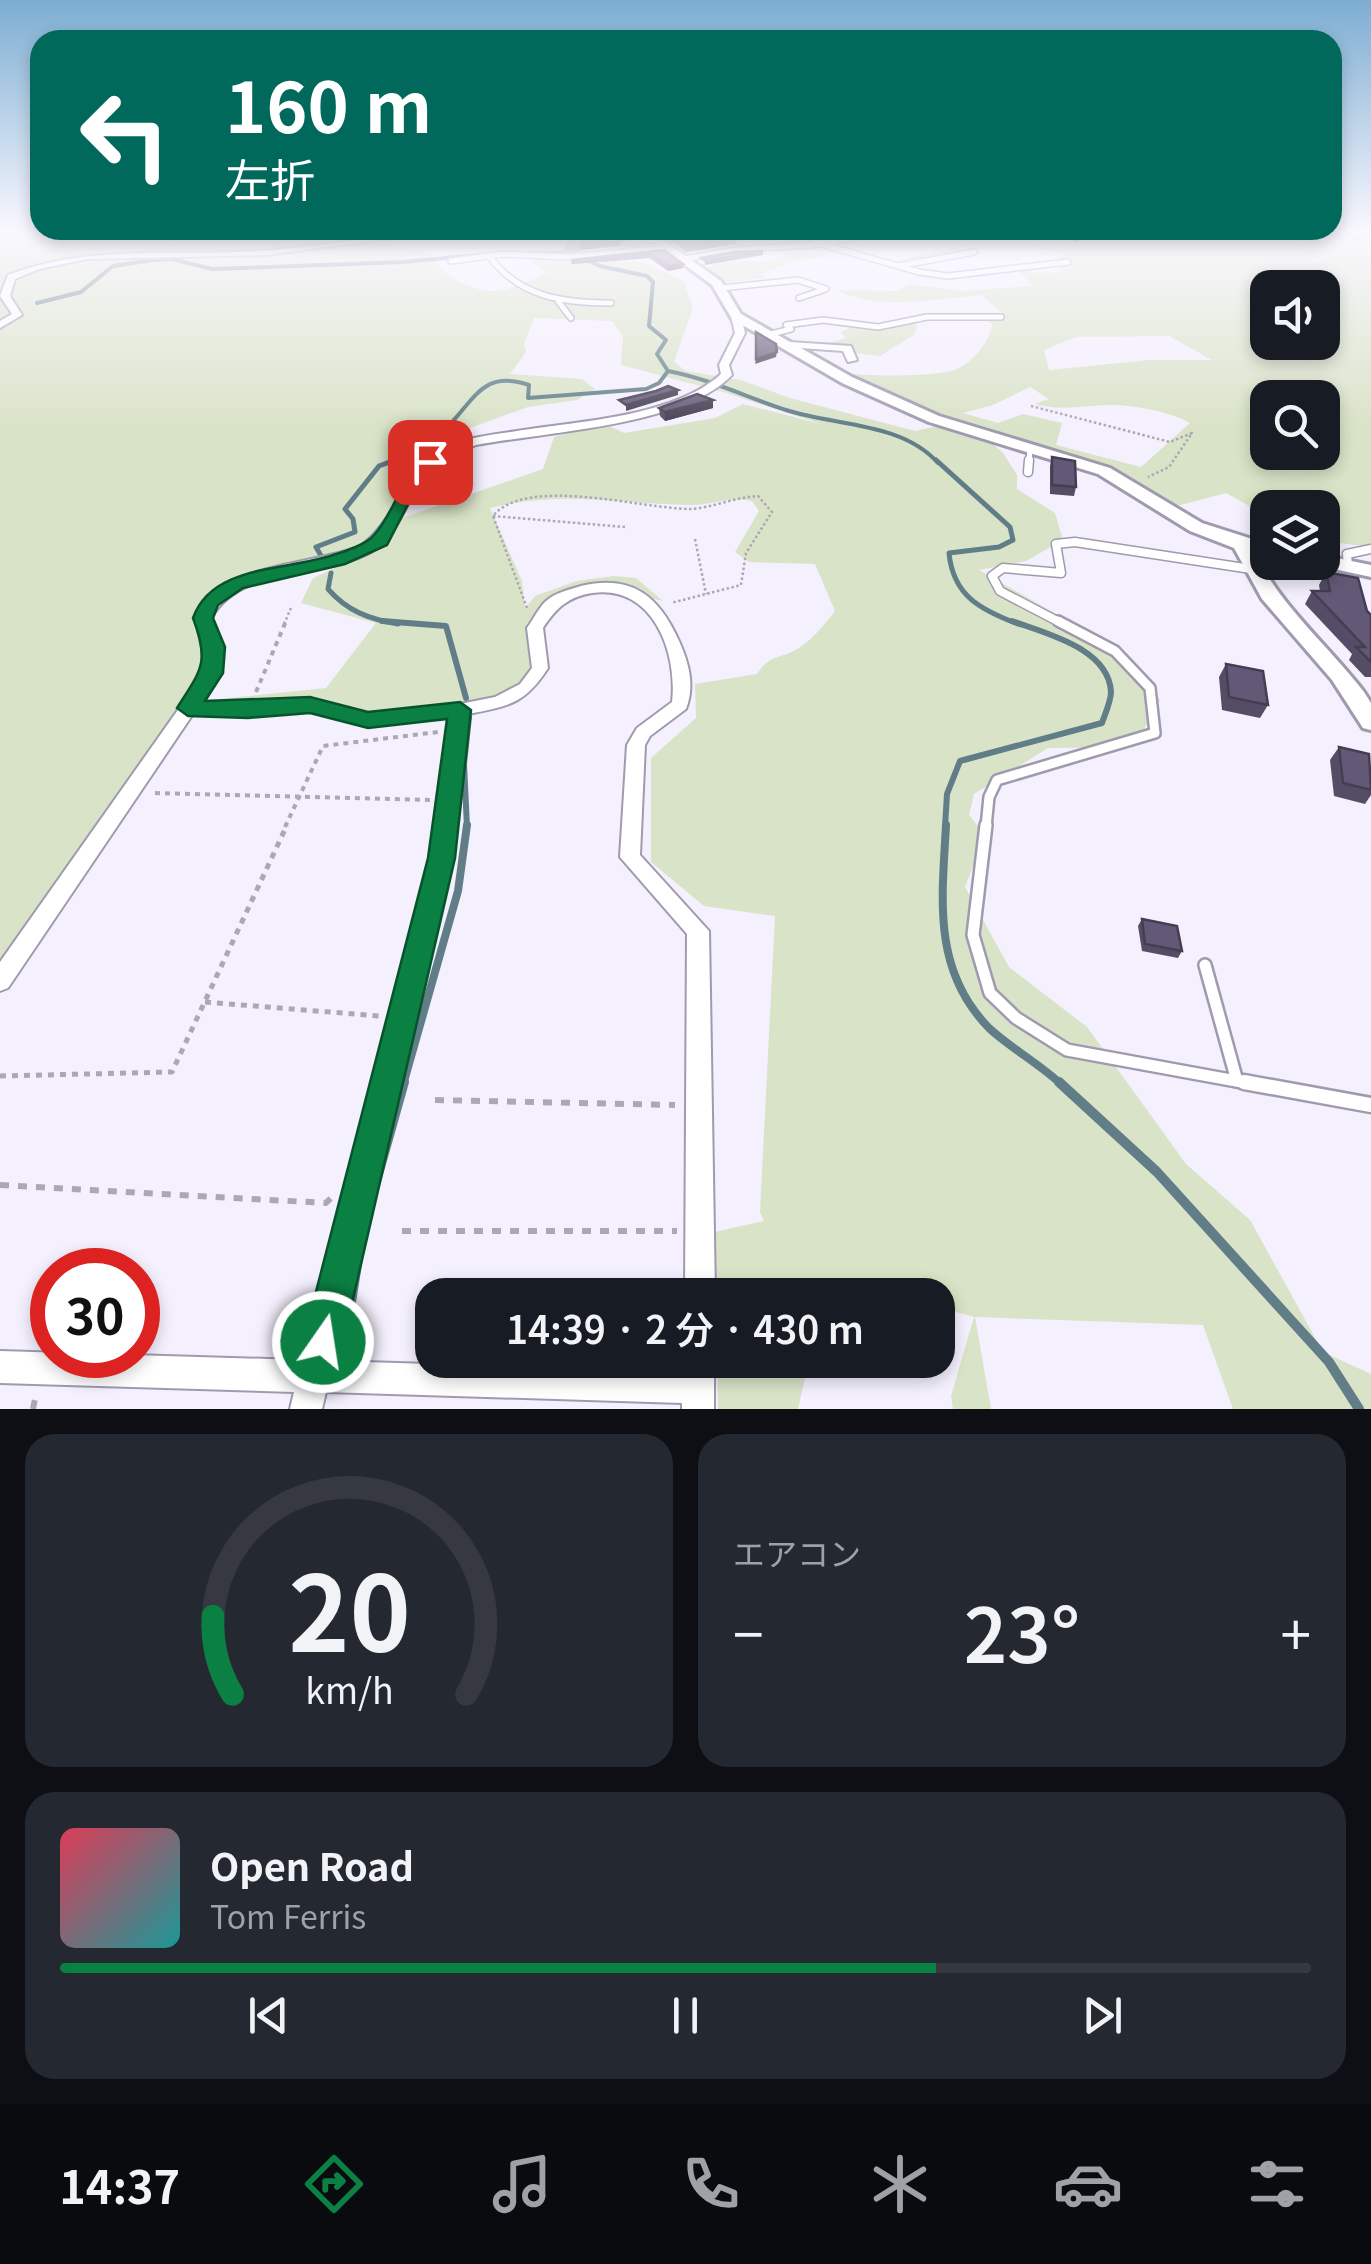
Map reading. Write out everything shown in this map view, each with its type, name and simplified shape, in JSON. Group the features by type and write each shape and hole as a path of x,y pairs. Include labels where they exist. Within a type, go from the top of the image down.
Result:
{"street":[{"path":"0,325 17,315 9,300"},
{"path":"0,981 212,673 214,647 203,618 209,602 236,584 338,560 380,541 413,479 430,462 469,443 661,407 693,399 716,387 726,375 724,365 740,334 728,300"},
{"path":"736,316 847,380 900,405 1073,459 1130,486 1196,526 1250,547"},
{"path":"790,345 847,348 852,360"},
{"path":"1242,545 1250,566"},
{"path":"1340,564 1371,571"},
{"path":"1259,580 1280,611 1354,688 1371,722"},
{"path":"188,708 248,710 310,705 368,720 459,720 526,688 540,668 535,628 551,605 588,590 627,591 652,608 682,673 680,705 643,732 636,745 630,858 698,931 701,1278"},
{"path":"310,1394 442,858 459,720"},
{"path":"0,1367 310,1394 698,1385"}],"lane":[{"path":"558,300 610,302"},
{"path":"558,300 571,318"},
{"path":"0,302 11,302"},
{"path":"767,335 792,329 786,325 803,320 878,327 927,317 1001,317"},
{"path":"1028,472 1030,447"},
{"path":"1250,569 1075,542 1056,544 1060,573 1003,568 992,576 1000,591 1115,651 1150,688 1155,733 997,780 989,797 973,936 990,993 1016,1018 1067,1050 1371,1105"},
{"path":"1348,566 1347,554 1371,549"},
{"path":"1205,965 1237,1081"}],"path":[{"path":"1031,406 1170,442 1192,433 1170,467 1130,486"},
{"path":"493,516 501,506 534,498 605,498 692,509 733,497 758,496 772,512 746,553 742,585 652,608"},
{"path":"493,516 625,528"},
{"path":"493,516 535,628"},
{"path":"695,539 706,594"},
{"path":"248,710 291,608"},
{"path":"0,1076 172,1072 323,746 459,720"},
{"path":"150,793 450,800"},
{"path":"205,1002 379,1016"},
{"path":"435,1100 700,1106"},
{"path":"0,1185 326,1203 366,1163"},
{"path":"402,1230 702,1232"}],"green space":[{"path":"0,300 690,300 693,308 674,362 686,371 741,380 790,398 915,431 938,426 986,438 1003,453 1017,475 1017,489 1055,513 1063,540 1026,561 979,570 1121,651 1160,700 1134,747 1048,748 974,794 969,815 985,835 965,887 1009,967 1087,1027 1186,1164 1250,1220 1323,1352 1371,1374 1371,1409 1233,1409 1203,1325 975,1317 991,1409 953,1409 951,1396 974,1317 955,1312 955,1278 712,1278 710,1233 764,1221 760,1212 775,916 704,906 651,862 651,758 696,718 695,684 757,674 771,660 804,644 835,611 815,564 749,562 735,552 759,511 752,501 691,505 567,499 490,508 522,581 525,609 535,596 577,581 614,576 636,578 663,601 602,587 568,595 535,628 540,668 521,691 455,710 368,720 310,705 192,702 0,981","holes":["534,318 612,321 623,337 621,365 821,424 743,404 715,418 624,433 609,426 590,427 554,437 543,469 402,518 383,546 313,578 301,603 376,623 326,688 192,702 213,659 209,602 237,583 381,541 430,463 469,443 467,429 528,407 577,400 595,389 582,379 510,374 526,352 524,344"]},
{"path":"869,300 937,300 926,301"},
{"path":"987,300 1250,300 1250,360 1340,360 1340,300 1371,300 1371,547 1340,543 1340,490 1250,490 1250,506 1226,493 1177,506 1108,470 929,412 841,373 920,375 959,368 976,355 991,332 993,326 982,315 1003,314","holes":["1169,336 1212,360 1148,360 1049,370 1044,350 1076,337","1030,387 1049,399 1035,404 1061,408 1127,406 1161,412 1190,423 1141,467 1056,445 1062,423 1023,414 998,423 963,413 993,405"]},
{"path":"917,324 915,334 880,356 854,353 852,348 829,343 846,338 841,332 854,327"},
{"path":"717,1378 805,1378 798,1409 718,1409"}],"building":[{"path":"756,332 776,344 777,352 756,359"},
{"path":"668,386 678,390 626,405 619,400 656,391"},
{"path":"697,394 713,400 665,412 659,408"},
{"path":"1052,457 1075,461 1076,487 1052,485"},
{"path":"1340,575 1358,578 1371,615 1371,662 1356,647 1365,647 1312,591 1330,591 1328,580 1340,580"},
{"path":"1226,664 1263,671 1268,705 1229,697"},
{"path":"1339,747 1369,754 1371,790 1343,783"},
{"path":"1142,919 1177,926 1182,951 1145,944"}],"waterway":[{"path":"37,303 50,300"},
{"path":"651,300 649,326 666,340 657,354 668,371"},
{"path":"388,463 433,447 437,437 453,432 453,421 477,394 493,383 515,381 529,385 528,398 646,389 659,383 668,371"},
{"path":"668,371 786,410 887,432 923,450 938,463"},
{"path":"324,561 316,547 355,532 353,519 345,509 379,466 395,460"},
{"path":"936,460 1010,527 1013,540 999,547 949,553 963,591 981,607 1018,624"},
{"path":"331,573 328,589 343,603 368,617 387,621"},
{"path":"382,621 387,621"},
{"path":"387,621 446,626 466,698"},
{"path":"387,621 398,624"},
{"path":"945,827 947,794 960,761 1102,723 1108,708 1111,692 1107,677 1087,653 1012,621"},
{"path":"467,826 464,764 469,717"},
{"path":"946,825 943,906 949,958 958,982 989,1028 1062,1085"},
{"path":"403,1085 458,891 467,826"},
{"path":"372,1196 404,1082"},
{"path":"1059,1082 1157,1172 1329,1362 1359,1409"},
{"path":"341,1364 359,1252"}],"route":[{"path":"323,1342 442,858 460,710 368,720 310,705 248,710 188,708 212,673 214,647 203,618 209,602 236,584 338,560 380,541 413,479 430,462"}]}
